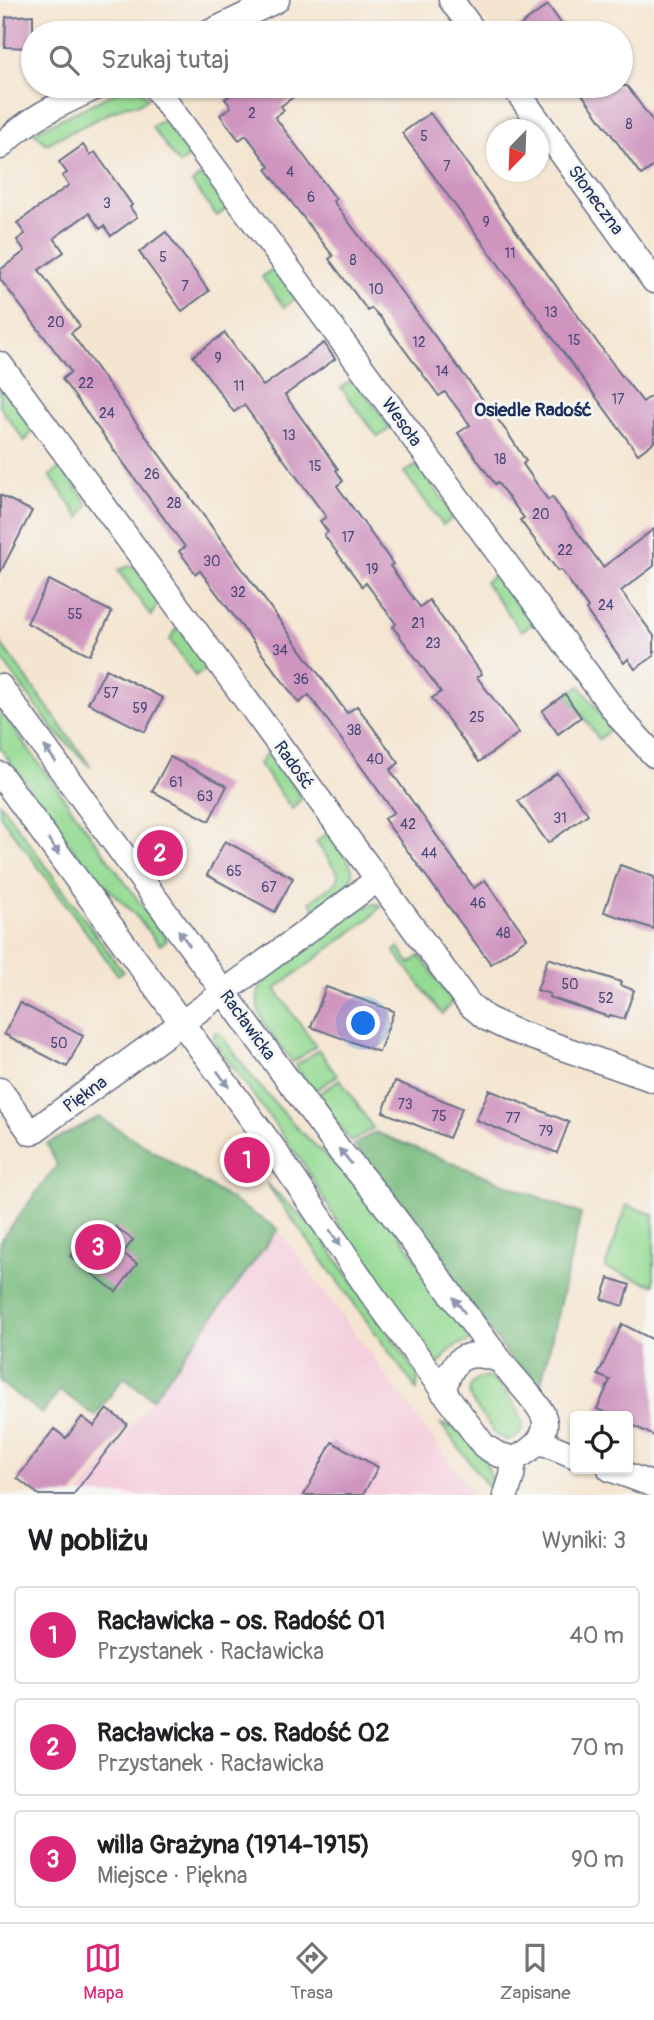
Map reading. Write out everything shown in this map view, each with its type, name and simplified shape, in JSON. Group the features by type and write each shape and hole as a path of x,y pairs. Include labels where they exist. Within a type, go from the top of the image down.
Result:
{"street":[{"path":"233,21 277,0"},
{"path":"451,0 466,21"},
{"path":"0,147 16,130 36,116 74,98"},
{"name":"Wesoła","path":"163,98 620,718 654,755"},
{"name":"Słoneczna","path":"522,98 654,281"},
{"name":"Radość","path":"0,364 469,1004 486,1018 511,1030 654,1080"},
{"name":"Racławicka","path":"0,686 340,1151 379,1195 499,1360 543,1415 545,1427 539,1441"},
{"path":"0,774 297,1181 371,1293 484,1446 497,1454 514,1459 530,1451 539,1441 570,1454"},
{"path":"182,1024 377,880"},
{"name":"Piękna","path":"0,1090 31,1133 182,1024"},
{"path":"443,1392 452,1369 465,1356 484,1355 499,1360"},
{"path":"506,1495 514,1459"},
{"path":"624,1474 654,1485"}],"shaded area":[{"path":"278,1229 474,1495 79,1495 152,1399"}],"green space":[{"path":"104,98 148,98 137,105 126,105 46,144 34,132"},
{"path":"164,119 191,155 179,164 152,127"},
{"path":"204,173 229,207 217,216 192,183"},
{"path":"274,268 296,298 284,307 262,277"},
{"path":"354,378 389,426 388,430 378,437 341,388"},
{"path":"0,384 33,430 25,441 0,407"},
{"path":"418,465 455,516 443,525 404,472"},
{"path":"61,467 88,504 80,518 50,476"},
{"path":"133,565 159,601 151,616 118,570"},
{"path":"497,573 534,623 521,631 485,582"},
{"path":"179,628 205,663 205,670 195,676 170,640"},
{"path":"0,642 91,767 54,730 0,657"},
{"path":"580,686 611,729 599,739 567,694"},
{"path":"0,710 167,940 160,945 137,917 86,866 0,748"},
{"path":"268,751 302,798 292,809 259,764"},
{"path":"0,803 123,972 118,975 0,815"},
{"path":"329,832 348,860 352,876 342,890 316,910 310,902 337,882 338,873 316,842"},
{"path":"382,905 369,919 275,989 316,1046 293,1062 263,1022 257,999 260,988 268,978 363,907"},
{"path":"399,947 410,964 420,956 453,1001 442,1014 394,951"},
{"path":"215,1032 221,1035 256,1082 300,1131 385,1212 471,1341 453,1348 435,1365 366,1272 305,1166 213,1039"},
{"path":"319,1050 337,1076 314,1091 295,1066"},
{"path":"340,1079 373,1128 351,1142 317,1095"},
{"path":"99,1117 278,1229 152,1399 124,1377 95,1416 60,1390 42,1414 0,1382 0,1241 57,1165 47,1144"},
{"path":"375,1132 581,1214 538,1396 354,1145"},
{"path":"266,1183 317,1231 418,1375 417,1390"},
{"path":"627,1205 654,1215 654,1285 605,1268"},
{"path":"486,1377 504,1391 515,1406 523,1428 517,1437 506,1440 496,1435 472,1401 470,1388 477,1380"},
{"path":"441,1424 461,1433 478,1450 489,1471 493,1493"}],"building":[{"path":"548,5 559,21 526,21"},
{"path":"33,15 33,21 21,21 21,48 5,47 6,17"},
{"path":"633,94 654,123 654,166 641,175 585,98 633,98"},
{"path":"292,98 281,106 284,110 275,117 336,199 333,201 507,432 526,461 523,464 548,500 552,497 603,567 654,529 654,566 621,591 654,636 654,656 635,669 628,659 624,663 561,570 558,571 520,520 524,518 458,433 470,425 445,392 439,396 380,317 371,308 368,311 329,259 333,256 266,169 270,167 246,135 239,140 220,115 231,107 225,99"},
{"path":"430,113 621,375 643,402 654,394 654,442 638,454 402,133"},
{"path":"83,145 90,155 95,152 132,205 130,207 137,217 111,236 104,226 100,229 89,213 54,238 64,252 39,270 80,326 71,333 347,713 357,706 399,763 390,770 474,888 485,880 527,938 491,964 384,819 394,812 309,695 299,703 200,571 196,574 179,551 185,547 62,379 71,372 0,279 0,270 25,251 17,240 25,234 17,223 69,185 62,176 67,173 59,162"},
{"path":"166,232 209,291 182,311 139,252"},
{"path":"225,333 263,386 324,343 335,359 285,395 338,469 336,470 343,481 337,486 393,564 390,566 420,607 429,600 482,674 477,677 519,733 479,762 432,698 441,692 393,627 396,624 366,583 362,586 324,535 328,532 320,521 326,517 244,405 234,412 193,356"},
{"path":"0,495 32,511 0,573"},
{"path":"49,580 112,612 90,655 27,623"},
{"path":"106,669 163,698 145,732 88,703"},
{"path":"565,694 581,717 558,734 542,711"},
{"path":"170,757 227,786 209,821 152,791"},
{"path":"557,773 588,814 548,843 518,801"},
{"path":"225,841 293,878 275,912 207,875"},
{"path":"620,865 654,877 654,929 604,912"},
{"path":"548,958 621,982 620,985 634,990 624,1019 610,1015 609,1017 549,997 550,994 537,990"},
{"path":"326,987 394,1011 379,1052 311,1027"},
{"path":"20,1003 83,1036 67,1067 4,1034"},
{"path":"395,1081 462,1108 449,1138 383,1112"},
{"path":"489,1090 569,1122 557,1153 476,1120"},
{"path":"116,1227 133,1240 123,1253 137,1264 116,1292 70,1256 91,1228 106,1240"},
{"path":"609,1278 630,1285 623,1306 602,1299"},
{"path":"622,1324 654,1340 654,1436 633,1426 633,1411 597,1409 610,1380 598,1375"},
{"path":"107,1409 127,1424 73,1495 39,1495 17,1478 54,1429 66,1438 82,1417 94,1426"},
{"path":"332,1442 378,1467 363,1495 304,1495"}],"place":[{"name":"Racławicka - os. Radość 02","path":"160,853"},
{"name":"Racławicka - os. Radość 01","path":"247,1160"},
{"name":"willa Grażyna (1914-1915)","path":"98,1247"}],"district":[{"name":"Osiedle Radość","path":"533,409"}]}
